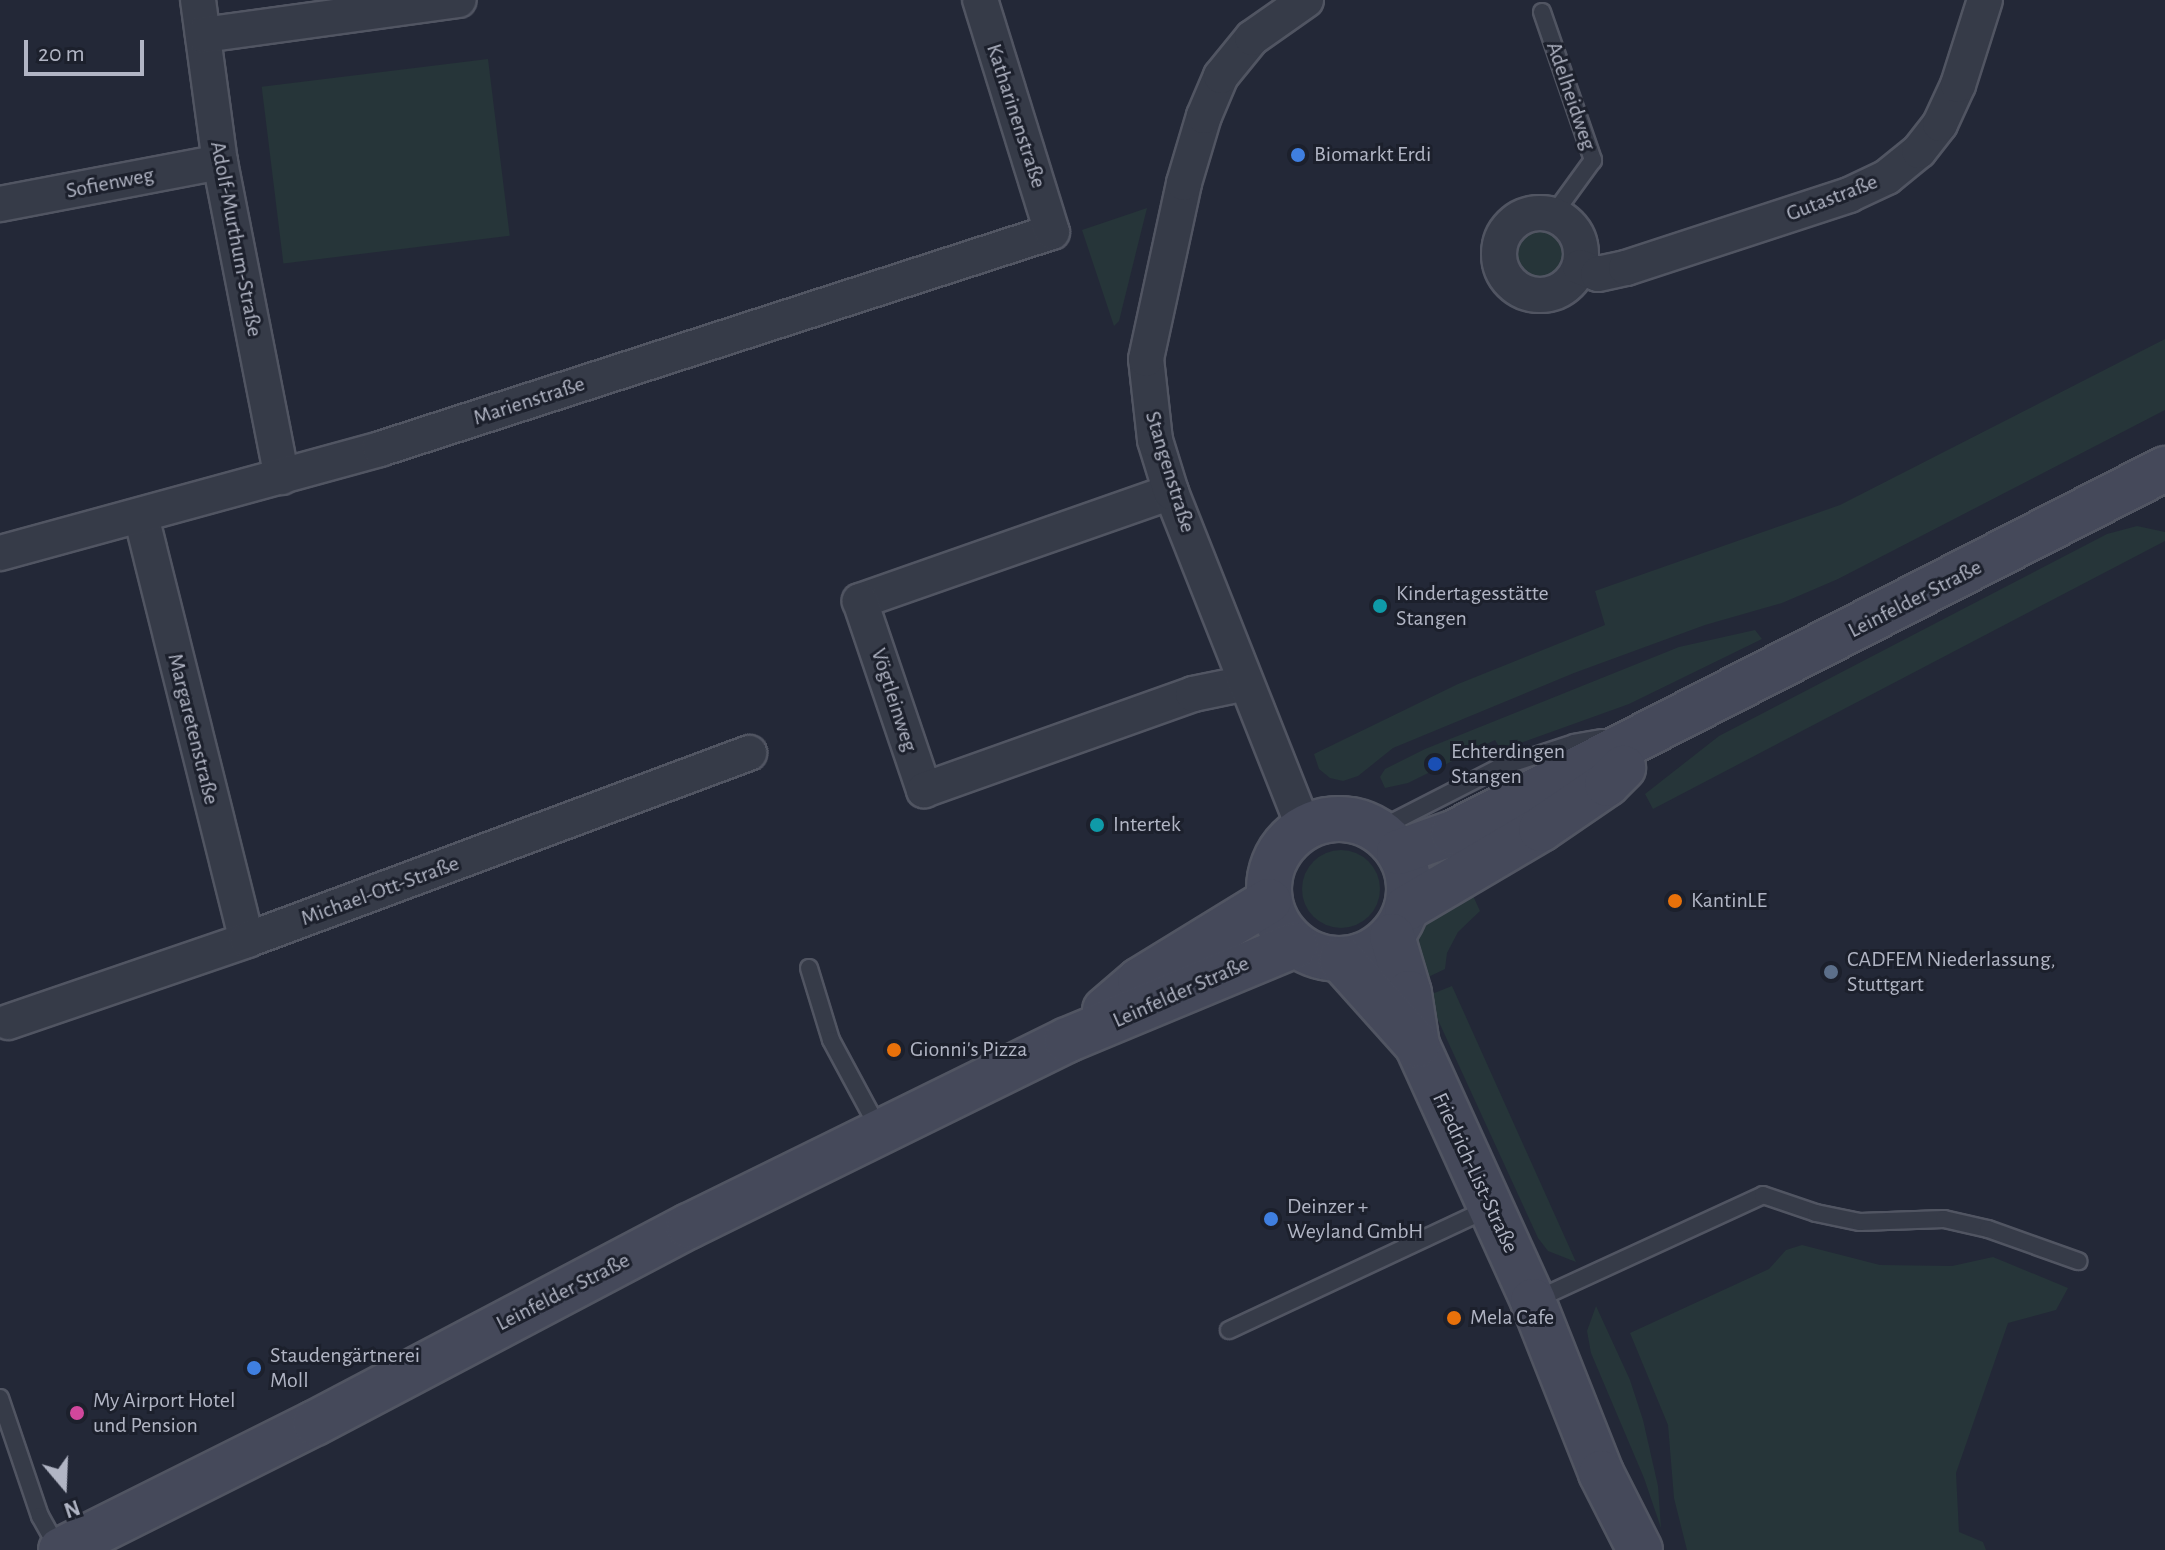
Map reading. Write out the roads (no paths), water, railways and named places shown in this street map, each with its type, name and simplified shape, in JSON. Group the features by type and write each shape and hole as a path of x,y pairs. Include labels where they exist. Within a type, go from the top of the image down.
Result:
{"main road":[{"name":"Leinfelder Straße","path":"1388,841 1453,833 2165,469"},
{"name":"Leinfelder Straße","path":"1341,960 1369,953 1400,922 1607,784 1664,726"},
{"path":"1341,960 1317,956 1295,945 1278,924 1269,901 1269,879 1275,859 1287,841 1304,828 1328,820 1354,820 1388,841 1409,879 1400,922"},
{"name":"Leinfelder Straße","path":"1067,1040 1140,980 1269,901"},
{"name":"Friedrich-List-Straße","path":"1400,922 1417,1045 1533,1301 1591,1405 1627,1485 1643,1550"},
{"name":"Leinfelder Straße","path":"60,1550 302,1430 689,1226 882,1134 1067,1040 1295,945"},
{"name":"Friedrich-List-Straße","path":"1341,960 1417,1045"}],"street":[{"name":"Adolf-Murthum-Straße","path":"198,0 220,162 282,477"},
{"path":"203,35 459,0"},
{"name":"Katharinenstraße","path":"980,0 1052,232"},
{"name":"Stangenstraße","path":"1304,828 1171,492 1155,440 1146,359 1184,183 1204,116 1221,76 1252,38 1306,0"},
{"name":"Gutastraße","path":"1580,267 1598,274 1626,268 1849,195 1887,177 1919,151 1940,124 1958,85 1985,0"},
{"name":"Sofienweg","path":"0,204 220,162"},
{"path":"1531,214 1553,215 1574,230 1580,241 1580,267 1564,288 1538,296 1514,287 1504,276 1499,250 1510,226 1531,214"},
{"name":"Marienstraße","path":"0,553 395,445 1052,232"},
{"name":"Vögtleinweg","path":"1171,492 860,601 924,790 1193,694 1246,683"},
{"name":"Margaretenstraße","path":"141,516 247,940"},
{"name":"Michael-Ott-Straße","path":"8,1022 247,940 749,753"}],"lane":[{"name":"Adelheidweg","path":"1542,12 1593,160 1553,215"},
{"path":"809,968 831,1040 882,1134"},
{"path":"1533,1301 1763,1195 1816,1213 1860,1222 1944,1219 1988,1229 2078,1261"},
{"path":"1229,1330 1491,1207"},
{"path":"0,1398 40,1516 60,1550"}],"place":[{"name":"Biomarkt Erdi","path":"1298,155"},
{"name":"Kindertagesstätte Stangen","path":"1380,606"},
{"name":"Echterdingen Stangen","path":"1435,764"},
{"name":"Intertek","path":"1097,825"},
{"name":"KantinLE","path":"1675,901"},
{"name":"CADFEM Niederlassung, Stuttgart","path":"1831,972"},
{"name":"Gionni's Pizza","path":"894,1050"},
{"name":"Deinzer + Weyland GmbH","path":"1271,1219"},
{"name":"Mela Cafe","path":"1454,1318"},
{"name":"Staudengärtnerei Moll","path":"254,1368"},
{"name":"My Airport Hotel und Pension","path":"77,1413"}]}
